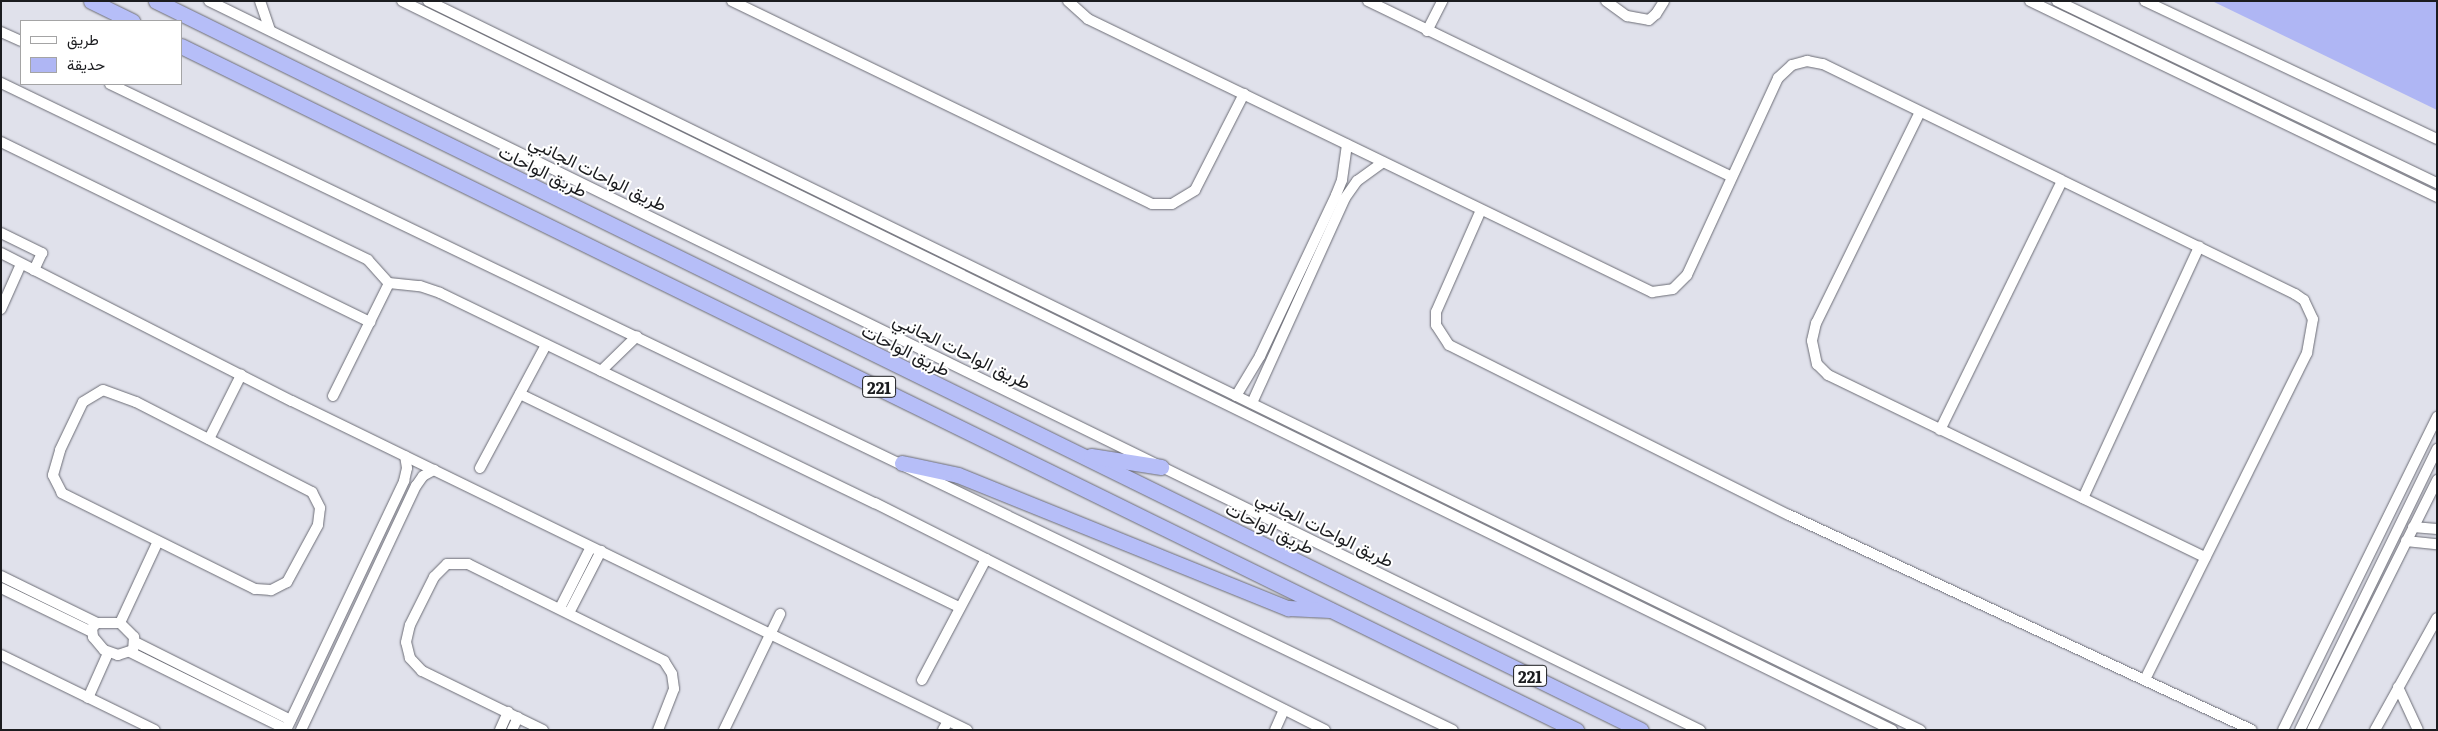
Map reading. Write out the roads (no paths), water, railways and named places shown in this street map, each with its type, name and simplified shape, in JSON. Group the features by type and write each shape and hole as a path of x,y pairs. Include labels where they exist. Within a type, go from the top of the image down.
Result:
{"highway":[{"path":"91,1 130,20"},
{"name":"طريق الواحات","path":"156,1 1640,730"},
{"name":"221","path":"182,46 1576,730"},
{"path":"1075,454 1161,467"},
{"path":"902,463 958,475 1288,608 1310,611 1332,610"}],"street":[{"name":"طريق الواحات الجانبي","path":"209,1 1700,730"},
{"path":"260,1 270,30"},
{"path":"402,1 719,158 1892,730"},
{"path":"428,1 1920,730"},
{"path":"732,1 1152,204 1172,204 1195,190 1244,94"},
{"path":"1068,1 1080,14 1640,288 1659,292 1673,289 1687,275 1778,78 1801,62 1823,64 2295,294 2310,309 2314,328 2307,353 2145,680"},
{"path":"1368,1 1732,177"},
{"path":"1427,31 1442,1"},
{"path":"1606,1 1627,16 1648,20 1656,14 1664,1"},
{"path":"2030,1 2437,197"},
{"path":"2057,1 2332,136 2437,183"},
{"path":"2145,1 2437,139"},
{"path":"440,20 445,10"},
{"path":"1,32 20,41"},
{"path":"1,83 368,260 389,283 420,286 440,293 986,559 1325,730"},
{"path":"112,85 902,463 1453,730"},
{"path":"1920,112 1818,318 1812,341 1818,364 1828,375 2206,557"},
{"path":"2327,145 2332,136"},
{"path":"1,142 370,322"},
{"path":"1236,396 1260,356 1336,195 1342,180 1347,144"},
{"path":"719,158 725,145"},
{"path":"1252,403 1346,198 1357,181 1383,162"},
{"path":"1940,430 2062,181"},
{"path":"1481,210 1436,312 1436,325 1449,345 1789,515 2252,730"},
{"path":"1,233 42,253 34,270"},
{"path":"2083,498 2199,247"},
{"path":"1,253 404,456 770,634 951,726 967,730"},
{"path":"1,309 21,264"},
{"path":"334,396 389,283"},
{"path":"601,371 637,336"},
{"path":"480,468 546,346"},
{"path":"209,439 241,375"},
{"path":"103,390 121,395 209,439 312,492 317,499 320,516 302,559 287,582 264,590 158,541 72,498 56,485 54,464 75,417 83,402 103,390"},
{"path":"520,394 960,608"},
{"path":"2283,730 2437,417"},
{"path":"2300,730 2437,449"},
{"path":"288,726 404,481 407,468 404,456"},
{"path":"301,730 416,486 423,476 434,470"},
{"path":"2312,730 2437,480"},
{"path":"1412,495 1417,483"},
{"path":"2413,527 2437,529"},
{"path":"120,623 158,541"},
{"path":"2406,541 2437,544"},
{"path":"564,610 596,549"},
{"path":"922,680 986,559"},
{"path":"543,730 415,665 406,642 422,601 440,570 456,562 468,564 664,661 672,674 674,689 658,730"},
{"path":"1591,584 1598,572"},
{"path":"1,576 94,627"},
{"path":"1,588 94,627 120,623"},
{"path":"724,730 780,614"},
{"path":"2375,730 2437,618"},
{"path":"120,623 131,633 135,642 288,726"},
{"path":"94,627 96,642 108,653 118,655 130,652 288,726"},
{"path":"130,652 135,642"},
{"path":"88,698 108,653"},
{"path":"1,655 155,730"},
{"path":"2313,670 2325,676"},
{"path":"309,684 320,689"},
{"path":"2398,687 2418,730"},
{"path":"1275,730 1284,710"},
{"path":"500,730 508,712"},
{"path":"512,730 518,718"}]}
